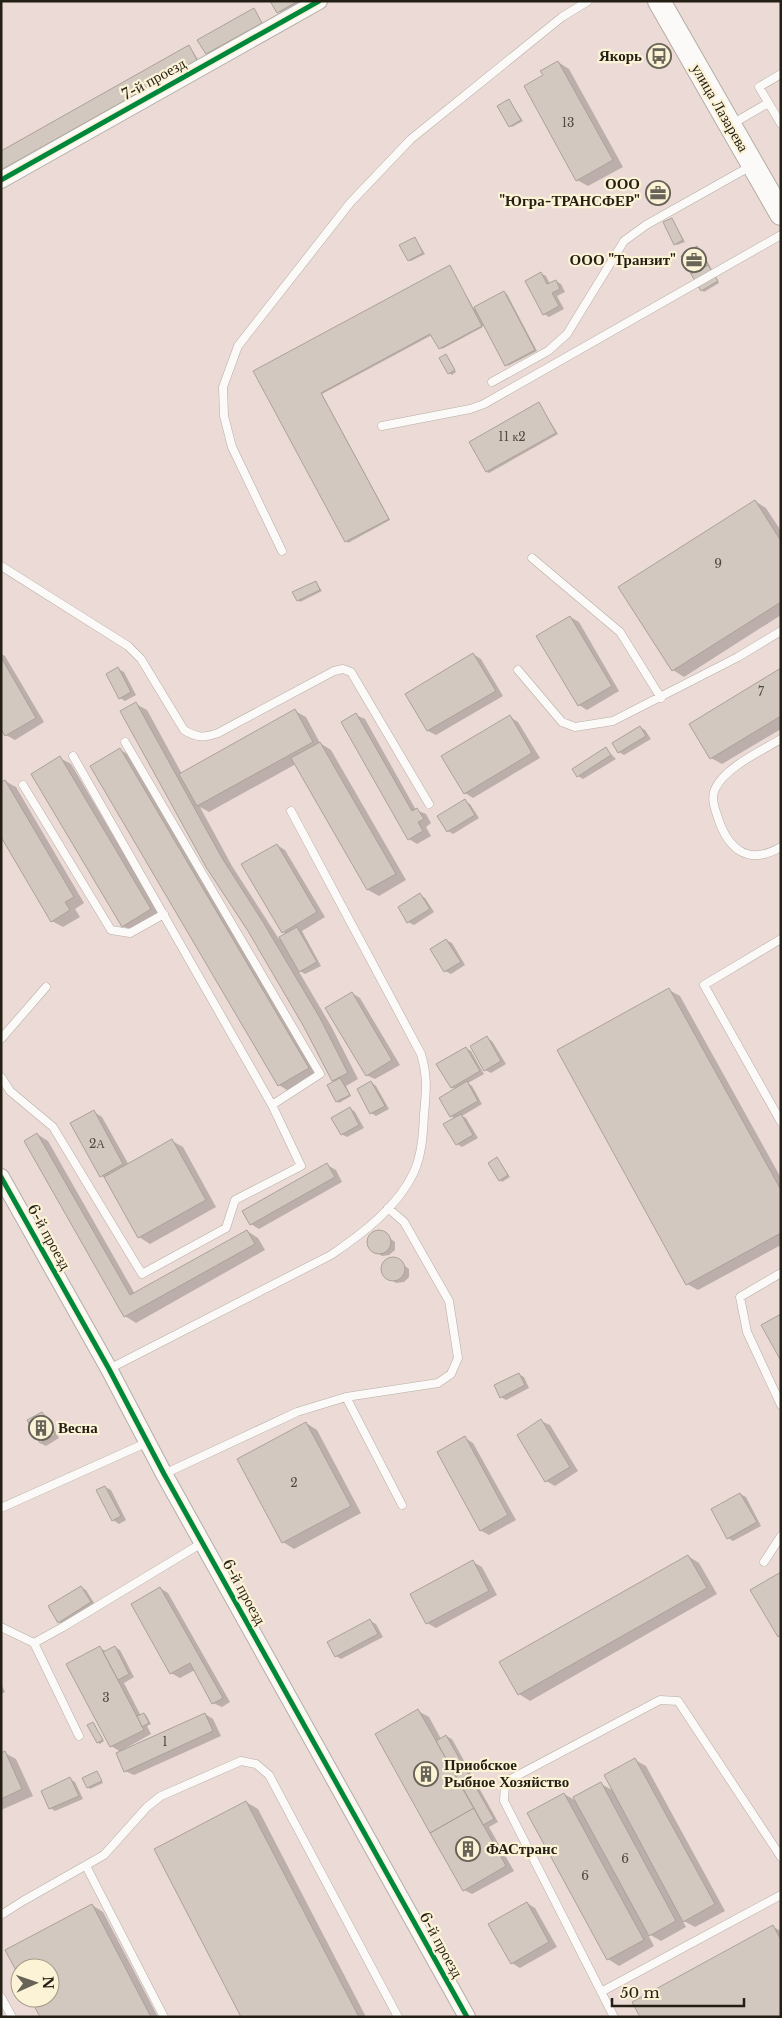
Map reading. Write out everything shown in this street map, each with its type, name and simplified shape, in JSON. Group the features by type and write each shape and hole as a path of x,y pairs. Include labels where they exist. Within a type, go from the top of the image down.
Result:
{"main road":[{"name":"улица Лазарева","path":"659,1 781,214"}],"street":[{"name":"7-й проезд","path":"1,180 319,1"},
{"name":"6-й проезд","path":"1,1177 202,1543 467,2017"}],"lane":[{"path":"282,551 232,447 224,416 223,387 238,346 350,203 411,139 562,17 588,1"},
{"path":"781,74 759,87 781,124"},
{"path":"730,125 768,103"},
{"path":"492,382 548,351 567,334 624,242 634,233 753,165"},
{"path":"382,426 484,404 781,235"},
{"path":"532,558 620,632 661,698"},
{"path":"1,566 128,646 141,659 184,730 194,736 205,738 218,733 334,671 342,669 351,672 428,804"},
{"path":"518,670 562,722 575,727 613,720 661,698 738,658 781,632"},
{"path":"781,739 722,776 713,791 713,797 722,831 735,850 751,856 781,847"},
{"path":"125,742 320,1074 272,1106"},
{"path":"1,1078 10,1091 53,1126 142,1274 226,1228 235,1200 301,1166 272,1106 73,756"},
{"path":"23,785 112,930 130,933 164,914"},
{"path":"108,1369 331,1255 358,1236 388,1208 405,1189 415,1171 422,1144 427,1074 421,1054 291,811"},
{"path":"781,939 704,985 781,1122"},
{"path":"1,1039 46,987"},
{"path":"164,1474 297,1412 346,1397 438,1383 451,1374 458,1358 448,1301 404,1222 388,1208"},
{"path":"781,1273 740,1297 747,1332 781,1405"},
{"path":"346,1397 402,1505"},
{"path":"1,1508 148,1442"},
{"path":"764,1562 781,1536"},
{"path":"34,1642 63,1628 202,1543"},
{"path":"1,1627 34,1642 79,1736"},
{"path":"614,2017 504,1801 505,1782 660,1700 678,1702 781,1857"},
{"path":"1,1915 104,1855 147,1808 161,1796 241,1761 256,1764 269,1776 398,2017"},
{"path":"86,1866 164,2017"},
{"path":"601,1992 781,1895"},
{"path":"1,1997 12,2017"}],"shaded area":[{"path":"1,1 781,1 781,2017 1,2017"}],"building":[{"path":"270,1 298,1 277,13"},
{"path":"254,8 262,23 206,54 197,40"},
{"path":"189,45 197,60 1,170 1,151"},
{"path":"558,61 613,160 576,181 524,86 543,75 540,71"},
{"path":"509,99 521,120 509,127 497,106"},
{"name":"ООО \"Югра-ТРАНСФЕР\"","path":"658,182 668,199 657,205 647,188"},
{"path":"672,218 683,240 674,245 663,222"},
{"path":"415,237 423,253 408,261 399,245"},
{"name":"ООО \"Транзит\"","path":"697,246 708,265 691,274 681,256"},
{"path":"450,265 482,326 439,349 430,334 321,393 389,519 345,542 253,371"},
{"path":"708,265 718,281 701,291 691,274"},
{"path":"541,272 547,284 556,280 560,289 552,293 559,306 543,315 525,281"},
{"path":"504,291 535,350 505,366 474,307"},
{"path":"446,354 455,370 448,374 439,358"},
{"path":"539,402 556,433 486,472 469,442"},
{"path":"755,500 781,541 781,602 672,671 618,587"},
{"path":"316,581 320,590 297,601 292,592"},
{"path":"570,616 612,686 578,706 536,636"},
{"path":"473,653 496,691 427,731 405,694"},
{"path":"1,657 36,718 5,736 1,729"},
{"path":"118,667 131,692 119,699 106,674"},
{"path":"781,668 781,716 710,759 689,724"},
{"path":"136,702 222,858 263,922 320,1018 348,1073 332,1081 304,1027 248,931 206,867 120,711"},
{"path":"295,709 313,742 197,806 179,774"},
{"path":"356,713 412,811 417,808 424,819 418,822 423,831 408,840 341,722"},
{"path":"510,715 532,753 464,794 441,756"},
{"path":"640,726 646,736 618,753 612,743"},
{"path":"320,742 396,874 367,890 291,758"},
{"path":"606,747 611,755 577,777 572,769"},
{"path":"120,748 309,1068 278,1086 90,766"},
{"path":"60,756 151,909 122,927 31,774"},
{"path":"5,780 74,897 65,902 70,910 51,922 1,837 1,782"},
{"path":"465,799 475,815 447,832 437,816"},
{"path":"277,844 317,912 282,933 241,864"},
{"path":"420,893 430,909 407,923 398,907"},
{"path":"297,927 317,962 299,972 279,937"},
{"path":"446,939 461,962 444,972 430,949"},
{"path":"669,988 781,1190 781,1233 686,1285 557,1050"},
{"path":"352,992 392,1060 366,1076 325,1008"},
{"path":"487,1036 501,1061 484,1071 470,1046"},
{"path":"466,1047 480,1071 451,1088 436,1064"},
{"path":"340,1078 350,1095 336,1102 327,1085"},
{"path":"371,1081 385,1106 370,1114 357,1089"},
{"path":"467,1081 478,1101 450,1117 439,1098"},
{"path":"350,1107 359,1125 341,1135 331,1118"},
{"path":"94,1110 123,1164 100,1177 70,1123"},
{"path":"461,1114 473,1135 456,1145 443,1124"},
{"path":"37,1133 130,1295 247,1230 255,1244 124,1317 24,1141"},
{"path":"172,1139 206,1200 138,1238 104,1177"},
{"path":"497,1157 508,1175 499,1181 488,1163"},
{"path":"327,1163 335,1177 250,1225 242,1211"},
{"path":"379,1230 387,1234 391,1242 387,1250 379,1254 371,1250 367,1242 371,1234"},
{"path":"393,1257 401,1261 405,1269 401,1277 393,1281 385,1277 381,1269 385,1261"},
{"path":"781,1314 781,1361 761,1325"},
{"path":"519,1373 525,1385 500,1398 494,1385"},
{"name":"Весна","path":"42,1412 55,1435 40,1443 27,1420"},
{"path":"541,1419 570,1467 545,1482 517,1435"},
{"path":"306,1422 351,1506 282,1543 237,1459"},
{"path":"465,1436 508,1515 480,1531 437,1452"},
{"path":"105,1486 121,1516 112,1521 96,1490"},
{"path":"740,1493 757,1522 727,1539 711,1509"},
{"path":"688,1555 707,1588 518,1695 499,1662"},
{"path":"473,1560 489,1591 426,1624 410,1594"},
{"path":"781,1572 781,1635 778,1637 750,1590"},
{"path":"81,1586 91,1602 58,1623 48,1606"},
{"path":"160,1587 223,1698 212,1704 190,1663 170,1674 131,1604"},
{"path":"370,1619 378,1634 335,1657 327,1642"},
{"path":"100,1646 144,1730 110,1747 66,1664"},
{"path":"115,1646 129,1674 118,1680 103,1652"},
{"name":"Приобское Рыбное Хозяйство","path":"418,1709 474,1808 430,1833 375,1734"},
{"path":"144,1713 149,1723 142,1727 137,1716"},
{"path":"205,1713 213,1731 124,1772 116,1753"},
{"path":"93,1722 103,1740 97,1743 87,1725"},
{"path":"446,1735 494,1819 483,1825 436,1741"},
{"path":"5,1751 22,1789 1,1799 1,1753"},
{"path":"635,1758 715,1904 683,1922 604,1775"},
{"path":"97,1771 102,1781 87,1788 82,1778"},
{"path":"70,1777 79,1796 49,1809 41,1791"},
{"path":"601,1782 676,1921 649,1936 573,1797"},
{"path":"564,1793 644,1940 607,1960 527,1813"},
{"path":"246,1801 359,2017 241,2017 154,1849"},
{"name":"ФАСтранс","path":"474,1808 506,1866 463,1891 430,1833"},
{"path":"527,1902 549,1942 511,1964 488,1924"},
{"path":"92,1904 151,2017 40,2017 35,2008 60,2008 60,1958 10,1959 5,1950"},
{"path":"773,1925 781,1940 781,2017 640,2017 632,2002"}],"cycle path":[{"path":"1,180 319,1"},
{"path":"1,1177 109,1369 164,1474 467,2017"}],"place":[{"name":"Якорь","path":"659,56"},
{"name":"ООО \"Югра-ТРАНСФЕР\"","path":"658,193"},
{"name":"ООО \"Транзит\"","path":"694,260"},
{"name":"Весна","path":"41,1428"},
{"name":"Приобское Рыбное Хозяйство","path":"426,1774"},
{"name":"ФАСтранс","path":"468,1849"}]}
